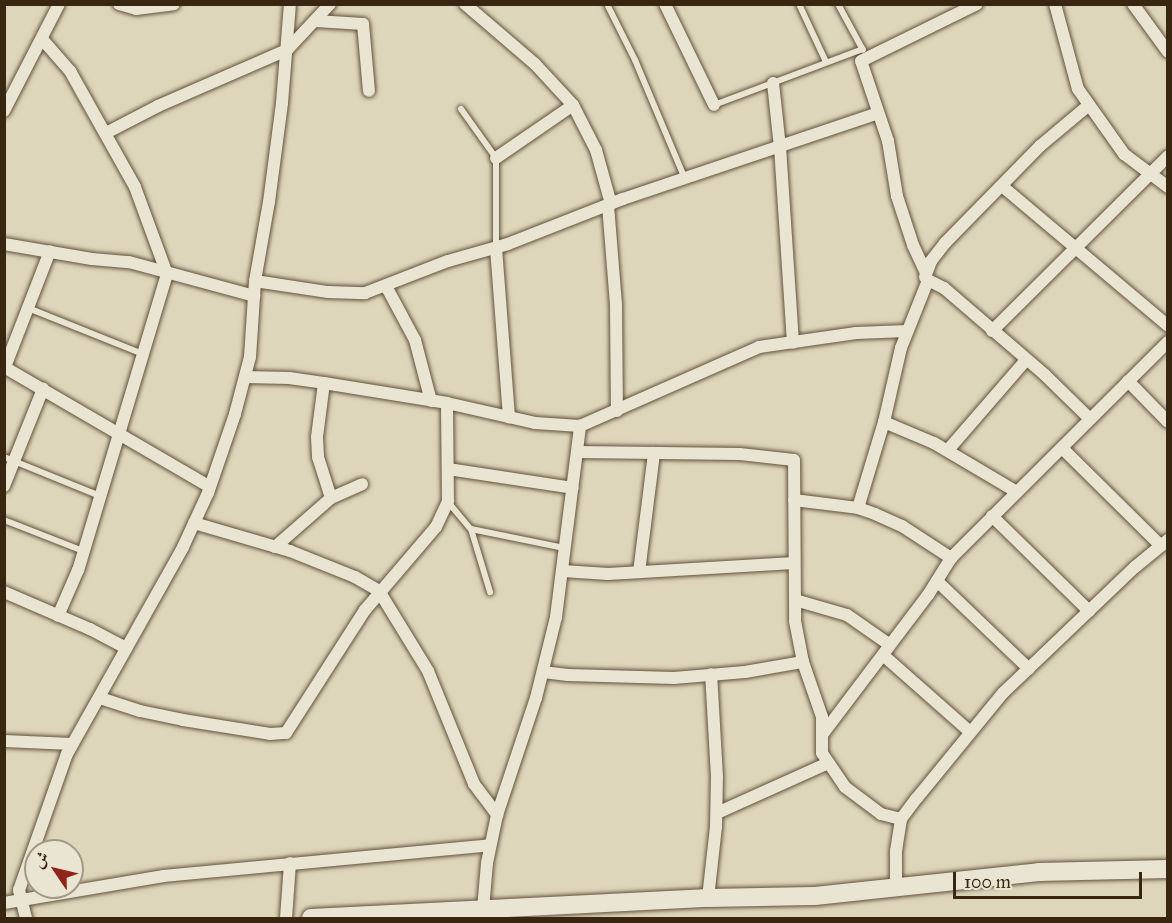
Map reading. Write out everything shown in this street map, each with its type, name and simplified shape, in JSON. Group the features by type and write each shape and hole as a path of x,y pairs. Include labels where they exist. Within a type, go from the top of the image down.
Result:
{"main road":[{"path":"311,918 708,898 815,896 1039,872 1167,869"}],"street":[{"path":"4,111 59,4"},
{"path":"119,4 136,9 174,4"},
{"path":"26,918 19,890 43,814 72,744 100,698 194,524 210,487 245,377 250,357 255,281 269,202 287,50 290,4"},
{"path":"106,133 158,106 287,50 330,4"},
{"path":"465,4 535,64 573,105 596,150 609,204 616,305 617,411"},
{"path":"665,4 714,105"},
{"path":"925,279 897,196 888,141 861,62 865,53 977,4"},
{"path":"1055,4 1078,89 1124,154 1167,188"},
{"path":"1133,4 1167,52"},
{"path":"316,21 363,24 369,91"},
{"path":"42,39 70,71 135,187 167,274 120,435 83,551 58,616"},
{"path":"772,83 780,147 793,342"},
{"path":"496,158 573,105"},
{"path":"858,508 925,279 945,243 1040,146 1089,105"},
{"path":"255,281 328,292 365,293 448,261 496,248 609,204 879,113"},
{"path":"992,330 1167,156"},
{"path":"1002,186 1167,326"},
{"path":"4,244 129,262 254,296"},
{"path":"496,248 509,418"},
{"path":"50,251 5,367 210,487"},
{"path":"925,279 937,283 1090,419"},
{"path":"386,286 415,340 431,401"},
{"path":"245,377 289,378 324,383 447,403 509,418 580,426 759,347 856,333 908,331"},
{"path":"822,735 887,650 951,558 1167,342"},
{"path":"948,450 1026,360"},
{"path":"1128,381 1167,422"},
{"path":"324,383 317,437 318,457 331,498"},
{"path":"4,486 9,459 43,389"},
{"path":"100,698 140,711 183,720 270,734 286,733 314,693 342,643 379,591 436,527 448,501 447,403"},
{"path":"884,422 948,450 1017,492"},
{"path":"483,909 490,845 497,815 543,672 563,571 580,426"},
{"path":"896,887 896,851 901,819 1003,693 1164,543 1062,448"},
{"path":"578,452 740,453 794,460 795,621 803,662 822,717 822,753 845,787 881,814 901,819"},
{"path":"639,572 654,453"},
{"path":"448,469 573,488"},
{"path":"275,547 331,498 362,484"},
{"path":"794,500 858,508 902,525 951,558"},
{"path":"992,516 1089,611"},
{"path":"194,524 275,547 355,577 379,591 428,671 474,784 497,815"},
{"path":"563,571 608,574 794,562"},
{"path":"937,581 1029,669"},
{"path":"4,592 90,629 126,648"},
{"path":"795,600 847,615 887,650 970,732"},
{"path":"543,672 634,678 674,678 803,662"},
{"path":"708,898 717,813 716,730 711,674"},
{"path":"4,741 72,744"},
{"path":"717,813 828,763"},
{"path":"4,903 22,902 164,876 490,845"},
{"path":"286,918 290,863"}],"lane":[{"path":"607,4 636,60 685,179"},
{"path":"799,4 826,62"},
{"path":"714,105 826,62 865,53 838,4"},
{"path":"461,109 496,158 496,248"},
{"path":"28,308 142,354"},
{"path":"9,459 100,496"},
{"path":"448,501 471,529 490,592"},
{"path":"4,520 83,551"},
{"path":"471,529 565,548"}]}
